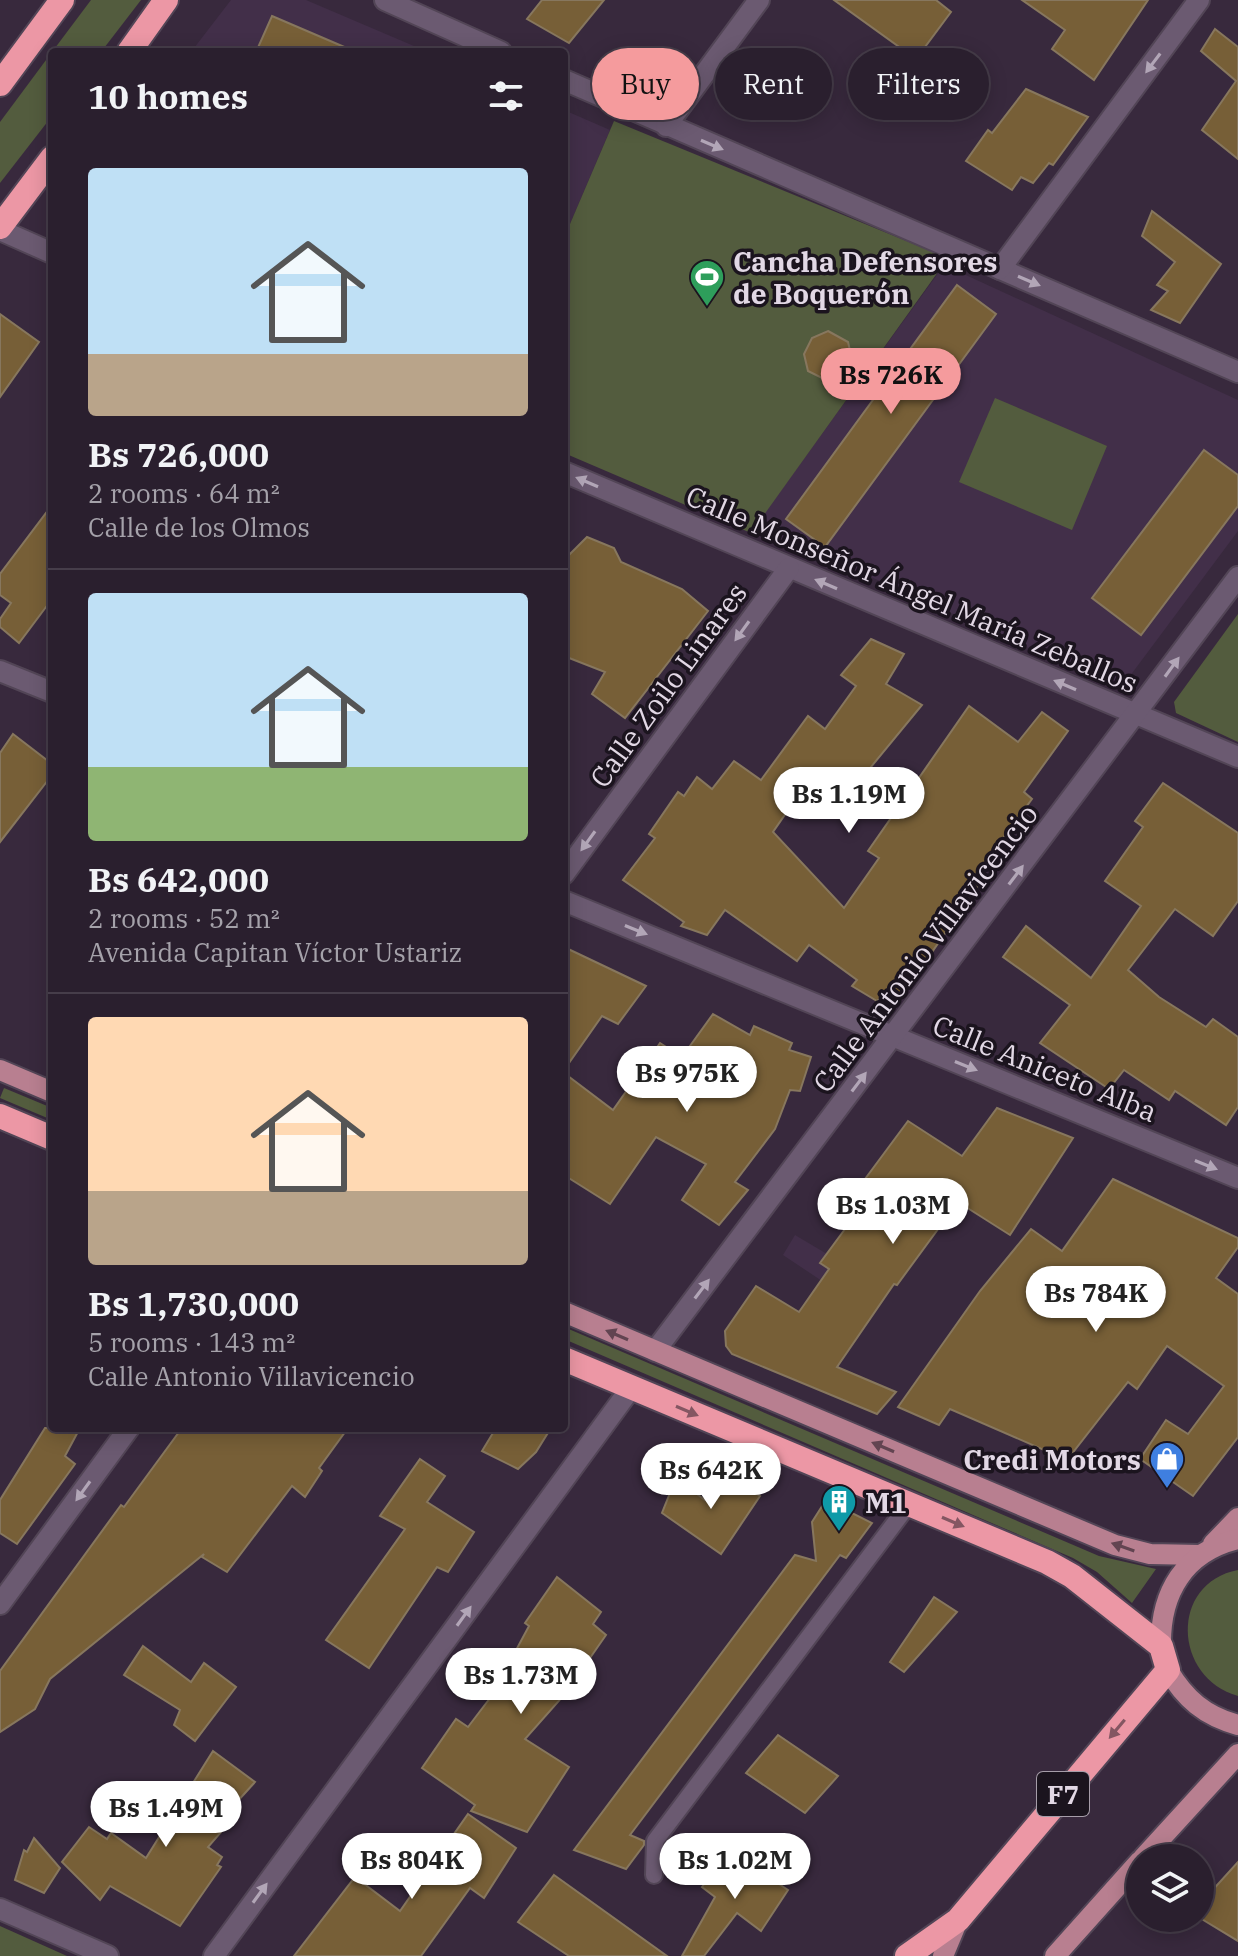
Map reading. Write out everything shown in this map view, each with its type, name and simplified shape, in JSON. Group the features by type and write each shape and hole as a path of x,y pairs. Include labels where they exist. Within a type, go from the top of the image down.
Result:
{"highway":[{"path":"0,84 62,0"},
{"path":"132,48 166,0"},
{"path":"0,228 48,163"},
{"path":"0,1116 48,1136"},
{"path":"568,1361 1047,1562 1072,1576 1165,1658"},
{"name":"F7","path":"958,1920 1165,1658"},
{"path":"907,1956 958,1920"}],"main road":[{"path":"0,1070 48,1090"},
{"path":"568,1314 1115,1545 1150,1554 1204,1552 1238,1539"},
{"path":"1238,1518 1185,1568 1165,1602 1165,1658 1177,1686 1204,1712 1238,1725"},
{"path":"1156,1844 1238,1754"},
{"path":"1055,1956 1126,1878"},
{"path":"943,1956 958,1920"}],"street":[{"path":"385,0 492,48"},
{"path":"666,126 759,0"},
{"path":"1000,269 1199,0"},
{"path":"568,82 1238,372"},
{"path":"0,228 48,251"},
{"name":"Calle Monseñor Ángel María Zeballos","path":"568,474 1238,757"},
{"name":"Calle Zoilo Linares","path":"568,869 789,568"},
{"name":"Calle Antonio Villavicencio","path":"655,1351 1238,577"},
{"path":"0,671 48,690"},
{"name":"Calle Aniceto Alba","path":"568,903 1238,1178"},
{"path":"214,1956 631,1388"},
{"path":"0,1604 126,1432"},
{"path":"0,1909 108,1956"}],"lane":[{"path":"654,1875 655,1841 909,1504"}],"shaded area":[{"path":"231,0 306,0 419,48 194,48"},
{"path":"568,112 610,130 568,229"},
{"path":"944,265 1238,400 1238,531 1127,680 1106,683 756,525"},
{"path":"795,1235 827,1254 821,1264 833,1272 825,1283 783,1255"}],"green space":[{"path":"91,0 141,0 104,48 55,48"},
{"path":"48,57 48,121 0,183 0,122"},
{"path":"614,121 948,258 751,533 568,455 568,229"},
{"path":"995,398 1107,446 1072,530 959,482"},
{"path":"1238,614 1238,742 1176,713 1174,702"},
{"path":"4,1088 48,1106 48,1118 0,1098"},
{"path":"568,1329 1099,1556 1156,1569 1132,1603 1097,1572 1073,1558 568,1341"},
{"path":"1238,1570 1238,1696 1217,1686 1201,1671 1191,1652 1188,1631 1191,1611 1200,1593 1216,1578"},
{"path":"0,1926 67,1956 0,1956"}],"building":[{"path":"542,0 604,0 569,43 527,19"},
{"path":"834,0 936,0 951,12 924,48 901,48"},
{"path":"1022,0 1148,0 1094,80 1052,49 1065,30"},
{"path":"272,16 347,48 258,48"},
{"path":"1215,29 1238,47 1238,159 1202,130 1236,81 1201,51"},
{"path":"1026,89 1088,117 1053,165 1049,163 1033,183 1021,177 1012,190 966,161 988,130 992,133"},
{"path":"1152,211 1221,264 1180,323 1151,310 1168,291 1157,285 1175,262 1142,236"},
{"path":"957,285 996,314 825,547 786,519"},
{"path":"0,314 39,342 0,397"},
{"path":"828,331 848,342 855,372 830,382 808,371 804,354 812,338"},
{"path":"1204,450 1238,475 1238,506 1141,635 1092,598"},
{"path":"48,510 48,604 19,643 0,627 0,619 11,603 0,595 0,574"},
{"path":"587,537 614,548 621,562 682,589 708,611 625,718 592,694 605,672 568,658 568,556"},
{"path":"871,639 904,654 886,684 922,705 838,807 807,783 773,832 844,908 879,858 868,851 969,706 1018,742 1042,712 1068,731 1024,792 1032,799 974,877 981,881 910,984 897,997 888,991 877,1001 852,986 857,980 809,945 797,961 725,910 707,935 681,926 684,922 623,880 655,838 649,834 678,792 684,796 697,777 712,789 734,761 761,780 808,716 825,729 856,686 841,675"},
{"path":"13,734 48,761 48,780 0,842 0,753"},
{"path":"1163,783 1238,833 1238,901 1213,936 1175,909 1128,970 1159,997 1206,1027 1213,1019 1238,1037 1238,1107 1226,1125 1175,1091 1169,1100 1124,1070 1109,1089 1040,1043 1070,1005 1003,957 1026,926 1091,978 1141,906 1105,881 1143,827 1135,821"},
{"path":"568,949 646,986 618,1024 602,1016 568,1064"},
{"path":"713,1014 750,1035 754,1026 792,1043 789,1050 811,1057 800,1091 790,1090 775,1129 735,1182 748,1190 719,1225 682,1200 706,1164 656,1137 610,1204 568,1178 568,1076 613,1110 660,1043 682,1057"},
{"path":"997,1108 1073,1138 1010,1235 958,1202 897,1285 894,1284 837,1367 896,1392 877,1414 732,1354 726,1346 725,1331 756,1286 799,1312 829,1269 820,1263 859,1210 848,1202 908,1121 962,1156"},
{"path":"1113,1179 1238,1238 1238,1247 1216,1278 1238,1294 1238,1437 1193,1496 1140,1459 1166,1420 1188,1434 1224,1386 1167,1346 1137,1389 1128,1382 1067,1460 950,1409 939,1425 898,1407 980,1291 1031,1229 1062,1251"},
{"path":"45,1428 48,1432 78,1432 65,1456 75,1464 17,1544 0,1533 0,1500"},
{"path":"179,1432 345,1432 319,1468 322,1471 305,1497 292,1486 227,1572 202,1557 204,1554 50,1679 35,1709 0,1732 0,1671 121,1505 124,1507"},
{"path":"494,1432 548,1432 536,1452 518,1469 482,1451"},
{"path":"420,1459 445,1476 427,1502 474,1532 448,1572 437,1567 369,1668 326,1640 405,1529 380,1516"},
{"path":"726,1474 760,1496 721,1554 662,1513 676,1478 705,1500"},
{"path":"826,1500 872,1523 846,1558 840,1555 630,1835 644,1841 644,1845 626,1869 574,1850 795,1555 816,1561 812,1522"},
{"path":"557,1577 601,1612 593,1624 606,1635 565,1694 525,1739 569,1767 527,1832 471,1811 475,1805 422,1768 456,1719 468,1727 522,1656 515,1652 529,1626 525,1623"},
{"path":"934,1597 957,1612 904,1672 890,1662"},
{"path":"143,1646 191,1682 204,1663 236,1687 195,1741 174,1725 180,1710 124,1675"},
{"path":"778,1735 838,1776 805,1813 746,1773"},
{"path":"213,1751 255,1782 215,1826 222,1831 208,1847 222,1857 217,1865 221,1867 180,1926 110,1886 100,1900 62,1862 89,1827 107,1839 111,1833 146,1858"},
{"path":"468,1814 516,1848 484,1898 470,1888 421,1956 294,1956 355,1877 400,1911"},
{"path":"34,1838 60,1868 44,1893 15,1880 24,1850 27,1852"},
{"path":"730,1851 788,1890 761,1931 737,1913 704,1956 682,1956 715,1897 702,1887"},
{"path":"1238,1862 1238,1941 1214,1926 1214,1889"},
{"path":"554,1875 667,1956 569,1956 518,1922"}],"place":[{"name":"Cancha Defensores de Boquerón","path":"707,308"},
{"name":"Credi Motors","path":"1167,1490"},
{"name":"M1","path":"839,1533"}]}
